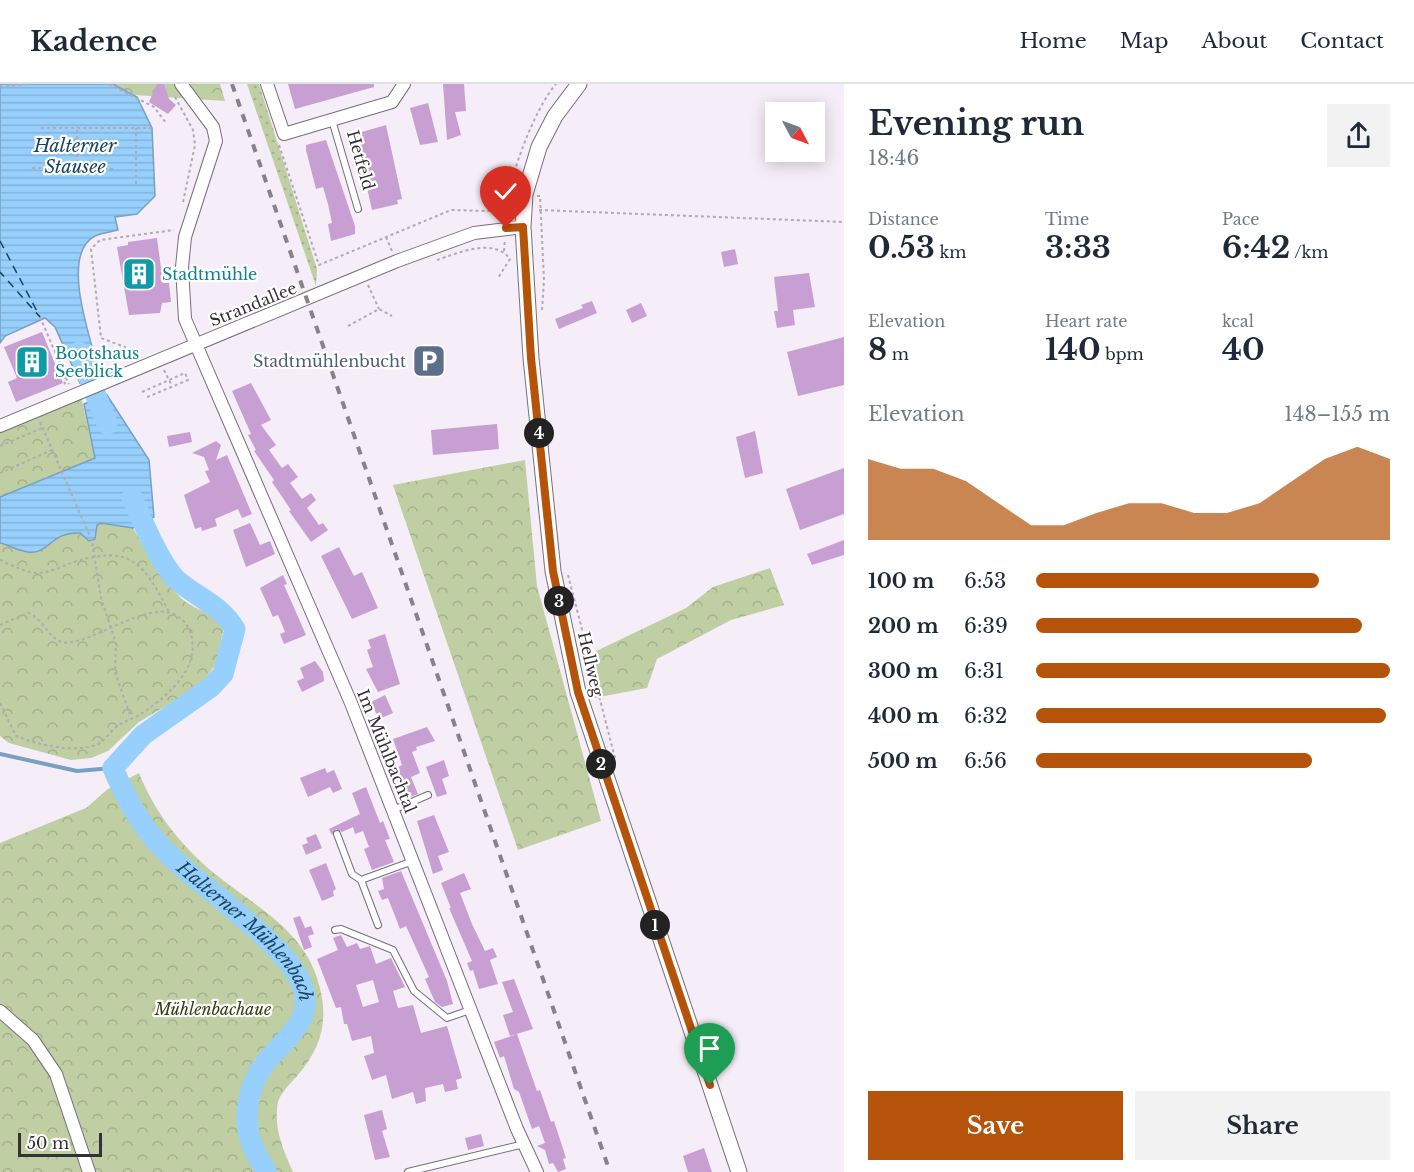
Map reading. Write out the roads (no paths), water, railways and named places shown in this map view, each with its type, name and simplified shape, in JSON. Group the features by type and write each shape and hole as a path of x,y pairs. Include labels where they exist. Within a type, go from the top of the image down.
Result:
{"street":[{"name":"Hetfeld","path":"267,84 284,134 392,102 404,84"},
{"name":"Hellweg","path":"571,87 539,147 525,194 523,227 531,358 553,571 578,692 739,1172"},
{"name":"Im Mühlbachtal","path":"177,89 213,127 216,141 190,219 183,252 185,319 351,703 537,1172"},
{"name":"Strandallee","path":"0,426 397,261 474,233 523,227"},
{"path":"0,1011 33,1040 56,1074 89,1172"}],"lane":[{"name":"Hetfeld","path":"332,119 358,209"},
{"path":"392,810 428,795"},
{"path":"337,834 352,874 361,880 378,925"},
{"path":"361,880 413,861"},
{"path":"335,930 341,929 393,950 414,991 447,1018 471,1010"},
{"path":"408,1172 524,1144"}],"water":[{"name":"Halterner Stausee","path":"0,84 113,84 137,97 152,128 155,196 137,214 115,217 118,230 95,236 84,246 79,262 78,280 81,301 100,375 80,383 55,327 45,318 5,336 0,343"},
{"path":"107,395 149,460 154,517 133,528 101,523 97,525 95,539 89,541 80,533 70,533 35,552 0,543 0,497 95,458 84,404"}],"waterway":[{"name":"Halterner Mühlenbach","path":"79,352 107,424"},
{"name":"Halterner Mühlenbach","path":"132,498 152,542 172,574 178,581 223,614 235,629 223,674 211,687 143,735 113,768 135,812 158,843 181,866 261,934 293,968 302,985 305,996 303,1016 293,1032 259,1072 248,1103 247,1124 250,1140 266,1172"},
{"name":"Halterner Mühlenbach","path":"0,754 77,771 113,768"}],"railway":[{"path":"232,84 610,1172"}],"place":[{"name":"Stadtmühle","path":"139,274"},
{"name":"Stadtmühlenbucht","path":"429,361"},
{"name":"Bootshaus Seeblick","path":"32,362"}],"park label":[{"name":"Mühlenbachaue","path":"213,1009"}]}
